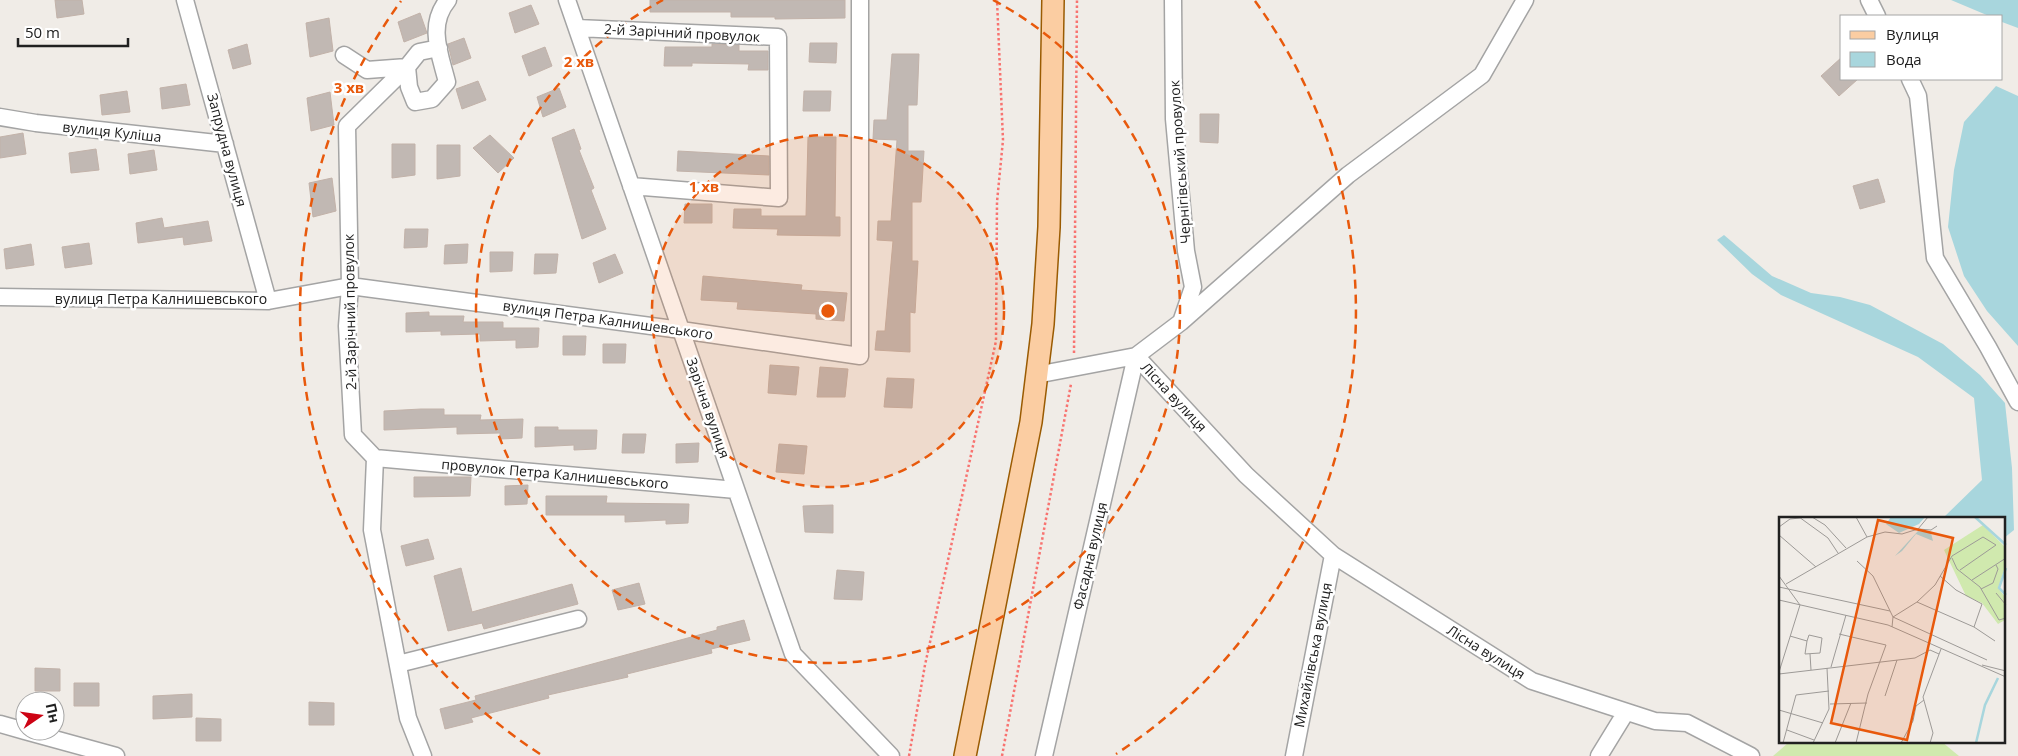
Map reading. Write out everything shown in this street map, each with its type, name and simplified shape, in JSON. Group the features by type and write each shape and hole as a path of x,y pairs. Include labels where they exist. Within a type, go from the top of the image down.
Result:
{"main road":[{"path":"965,756 1031,422 1043,324 1049,227 1053,0"}],"street":[{"name":"Запрудна вулиця","path":"185,0 268,301"},
{"path":"344,55 367,70 407,67 409,87 415,102 432,99 447,82 436,35 439,11 448,0"},
{"name":"Зарічна вулиця","path":"567,0 793,654 891,756"},
{"name":"вулиця Петра Калнишевського","path":"0,297 268,301 350,286 860,356 860,0"},
{"name":"Чернігівський провулок","path":"1173,0 1174,119 1186,251 1193,286 1181,322"},
{"name":"Лісна вулиця","path":"1525,0 1482,75 1348,175 1181,322 1136,356 1246,475 1333,555 1532,681 1655,721 1687,723 1751,756"},
{"path":"1869,0 1876,15"},
{"name":"2-й Зарічний провулок","path":"577,28 778,37 780,198 631,186"},
{"name":"2-й Зарічний провулок","path":"375,458 353,435 348,326 350,286 347,126 407,67 419,52 439,48"},
{"path":"1910,80 1918,96 1935,258 2018,402"},
{"name":"вулиця Куліша","path":"0,117 36,123 225,144"},
{"path":"1036,375 1136,356"},
{"name":"Фасадна вулиця","path":"1044,756 1136,356"},
{"path":"375,458 372,530 408,718 423,756"},
{"name":"провулок Петра Калнишевського","path":"375,458 736,490"},
{"name":"Михайлівська вулиця","path":"1294,756 1333,555"},
{"path":"398,664 578,619"},
{"path":"1599,756 1626,712"},
{"path":"0,724 15,728"},
{"path":"61,741 116,756"}],"path":[{"path":"910,756 925,664 996,341 997,202 1002,140 997,0"}],"green space":[{"path":"1787,744 1944,744 1959,756 1773,756"}],"water":[{"path":"1951,0 2018,0 2018,28 2003,22 2003,15 1987,15"},
{"path":"1996,86 2018,96 2018,346 1987,311 1964,276 1948,227 1954,170 1964,122"},
{"path":"1724,235 1772,276 1811,293 1840,297 1870,305 1943,344 1980,375 2005,403 2012,468 2014,530 2006,536 2006,517 1944,517 1982,480 1974,398 1918,357 1781,295 1752,274 1717,240"}],"building":[{"path":"55,0 82,0 84,14 57,18"},
{"path":"650,0 845,0 845,18 775,19 775,17 731,17 731,12 650,12"},
{"path":"531,5 539,24 515,33 509,13"},
{"path":"420,13 427,33 404,42 398,22"},
{"path":"329,18 333,51 310,57 306,23"},
{"path":"464,38 471,58 453,65 448,44"},
{"path":"810,43 837,43 836,63 809,62"},
{"path":"247,44 251,64 233,69 228,50"},
{"path":"712,44 739,45 739,51 768,51 768,70 748,70 749,64 692,63 692,66 664,66 665,47 712,47"},
{"path":"545,47 552,66 529,76 522,56"},
{"path":"892,54 919,54 917,105 908,105 908,151 924,151 921,202 912,202 912,261 918,261 915,313 910,312 910,352 875,350 877,331 885,331 893,241 877,240 878,221 891,221 897,140 873,139 874,120 887,120"},
{"path":"1840,59 1840,80 1857,80 1839,96 1821,76"},
{"path":"478,81 486,100 462,109 456,89"},
{"path":"186,84 190,105 162,109 160,88"},
{"path":"559,88 566,107 543,117 537,97"},
{"path":"127,91 130,112 102,115 100,95"},
{"path":"804,91 831,91 830,111 803,111"},
{"path":"330,92 334,125 311,131 307,98"},
{"path":"1200,114 1219,114 1218,143 1200,142"},
{"path":"574,129 581,149 579,150 594,188 591,190 606,229 582,239 552,138"},
{"path":"23,133 26,154 0,158 0,137"},
{"path":"490,135 514,158 498,173 473,148"},
{"path":"808,137 836,137 835,217 840,217 840,236 777,235 778,229 733,228 734,209 761,209 761,216 806,216"},
{"path":"392,144 415,144 415,175 392,178"},
{"path":"437,145 460,145 460,176 437,179"},
{"path":"96,149 99,170 71,173 69,153"},
{"path":"154,150 157,170 130,174 128,154"},
{"path":"678,151 769,156 769,175 677,171"},
{"path":"332,178 336,211 313,217 309,183"},
{"path":"1878,179 1885,202 1860,209 1853,186"},
{"path":"685,204 712,204 712,223 684,223"},
{"path":"162,218 164,228 208,221 212,241 184,245 183,237 138,243 136,223"},
{"path":"405,229 428,229 427,247 404,248"},
{"path":"89,243 92,264 65,268 62,247"},
{"path":"31,244 34,265 6,269 4,249"},
{"path":"468,244 467,263 444,264 445,245"},
{"path":"490,252 513,252 512,271 490,272"},
{"path":"535,254 558,254 556,273 534,274"},
{"path":"615,254 623,273 599,283 593,263"},
{"path":"703,276 802,285 801,290 847,293 844,321 816,319 816,314 737,309 738,302 701,300"},
{"path":"429,312 429,316 464,316 463,322 503,322 503,328 539,328 538,347 516,348 516,340 480,341 480,334 441,335 441,331 406,332 406,313"},
{"path":"563,336 586,336 585,355 563,355"},
{"path":"603,344 626,344 625,363 603,363"},
{"path":"770,365 799,367 796,395 768,393"},
{"path":"820,367 848,369 845,397 817,397"},
{"path":"887,378 914,379 912,408 884,407"},
{"path":"444,409 444,415 481,415 480,420 523,419 522,438 500,439 500,433 457,434 457,427 384,430 384,411"},
{"path":"535,427 558,427 558,430 597,430 596,449 574,450 574,445 535,447"},
{"path":"623,434 646,434 644,453 622,453"},
{"path":"699,443 698,462 676,463 676,444"},
{"path":"779,444 807,446 804,474 776,472"},
{"path":"414,477 471,477 470,496 414,497"},
{"path":"528,485 527,504 505,505 505,486"},
{"path":"546,496 607,496 606,503 689,504 688,523 666,524 666,520 625,522 625,515 546,515"},
{"path":"833,505 833,533 805,532 803,506"},
{"path":"428,539 434,559 406,566 401,546"},
{"path":"461,568 472,612 572,584 578,604 484,629 482,623 448,631 434,576"},
{"path":"837,570 864,572 862,600 834,599"},
{"path":"639,583 645,604 618,610 612,590"},
{"path":"744,620 750,640 711,649 712,653 627,674 628,677 548,695 549,698 471,718 473,722 445,729 440,709 476,700 475,696 717,630 717,627"},
{"path":"35,668 60,669 60,691 35,691"},
{"path":"74,683 99,683 99,706 74,706"},
{"path":"192,694 192,717 153,719 153,696"},
{"path":"309,702 334,703 334,725 309,725"},
{"path":"196,718 221,719 221,741 196,741"}]}
